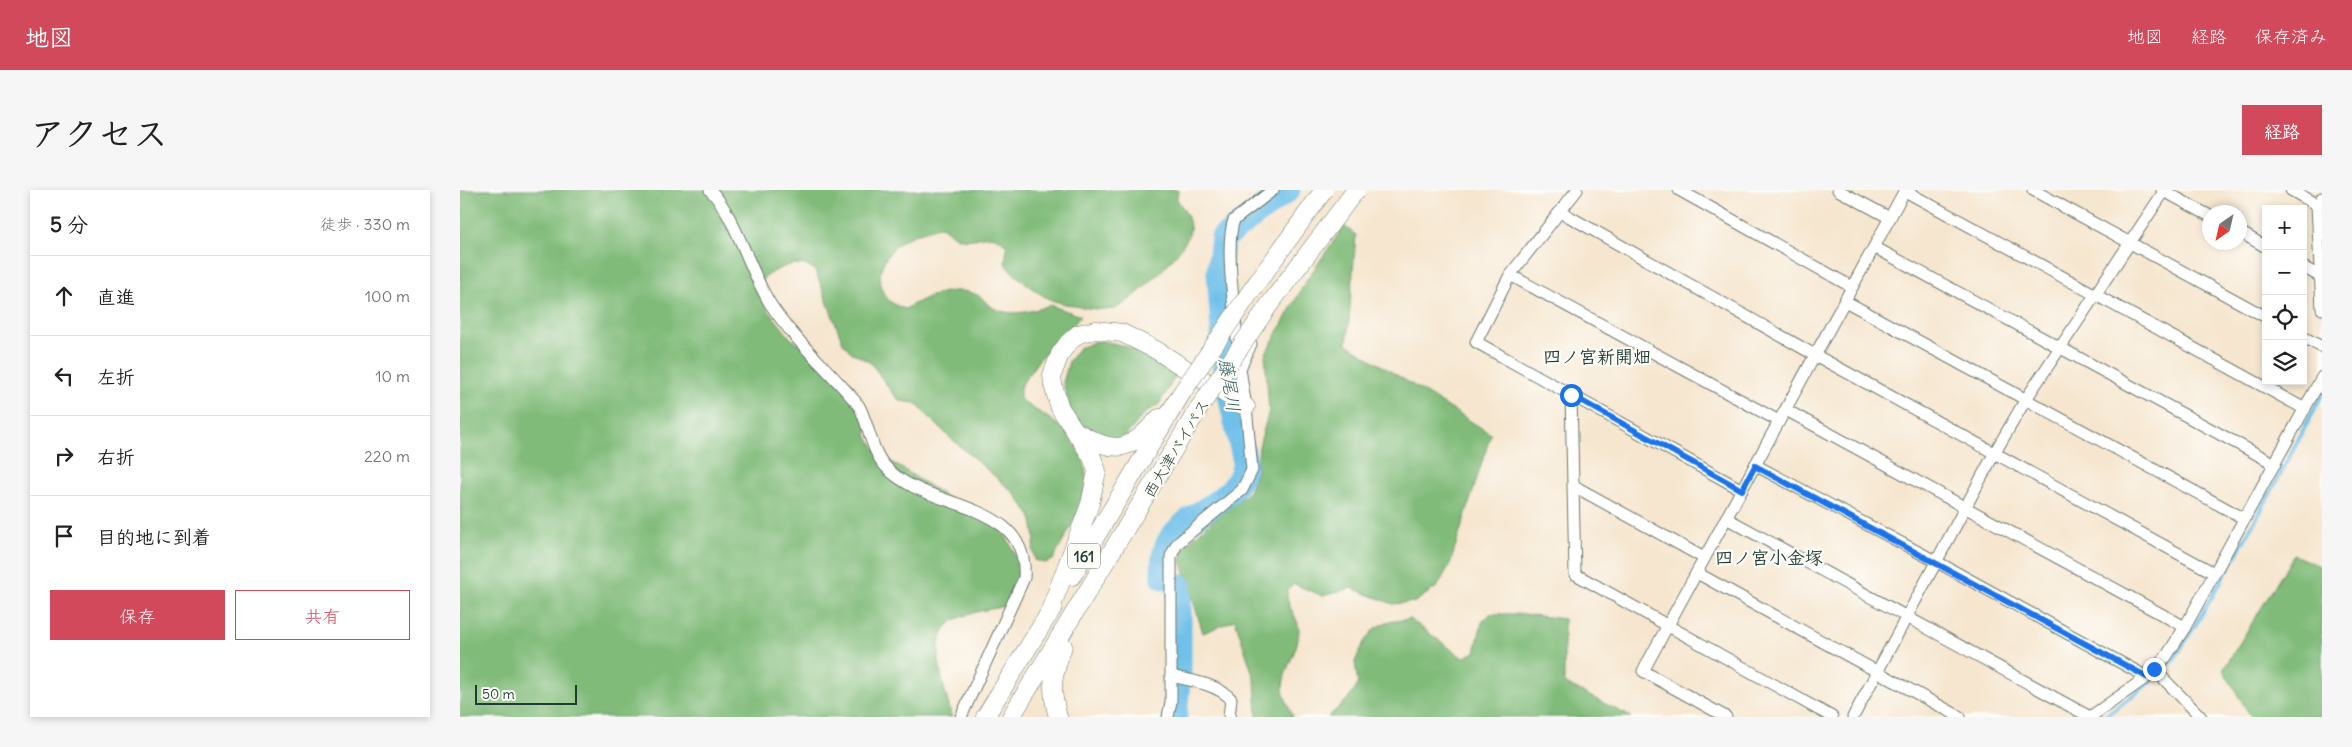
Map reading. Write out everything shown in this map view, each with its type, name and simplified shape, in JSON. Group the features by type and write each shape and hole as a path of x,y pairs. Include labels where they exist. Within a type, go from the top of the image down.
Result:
{"highway":[{"name":"西大津バイパス","path":"985,717 1182,394 1256,282 1324,190"},
{"name":"西大津バイパス","path":"1011,717 1199,408 1269,305 1356,190"},
{"path":"1048,616 1094,491 1097,471 1092,457 1060,408 1052,385 1052,375 1060,354 1068,343 1078,334 1096,330 1122,333 1156,350 1244,405"},
{"path":"1076,431 1103,447 1120,448 1138,438 1182,394"},
{"path":"1058,717 1052,681 1071,621"}],"street":[{"path":"710,190 723,209 770,304 790,330 859,406 866,419 878,456 885,466 912,486 990,517 1003,525 1021,548 1025,565 1024,578 961,717"},
{"path":"1168,717 1176,677 1171,556 1177,544 1242,490 1252,470 1252,454 1240,369 1230,254 1232,224 1234,220 1273,190"},
{"path":"1240,369 1247,350 1324,234 1361,190"},
{"path":"1577,190 1562,212 1510,275 1476,342 1742,490"},
{"path":"1679,190 1852,287"},
{"path":"1838,190 1890,218"},
{"path":"1726,717 1643,671 1905,190 2305,409"},
{"path":"2032,190 2262,315"},
{"path":"1853,717 1994,454 2026,399 2164,190 2202,211"},
{"path":"2291,190 2320,202 2322,309"},
{"path":"1562,212 1815,355 2214,573"},
{"path":"2247,236 2262,245"},
{"path":"1874,247 2275,464"},
{"path":"2307,269 2321,277"},
{"path":"1510,275 1779,421"},
{"path":"1845,301 2245,519"},
{"path":"2307,339 2322,347"},
{"path":"1726,518 2090,717 2151,673 2166,657 2185,627 2322,377"},
{"path":"1571,395 1575,574 1832,717"},
{"path":"1786,410 2185,627"},
{"path":"1755,466 2151,673 2201,717"},
{"path":"1574,486 1704,558"},
{"path":"1697,573 1960,717"},
{"path":"1176,677 1198,682 1226,694 1231,699 1229,717"}],"green space":[{"path":"460,190 1178,190 1177,199 1188,218 1190,230 1181,249 1159,274 1122,305 1108,310 1070,305 1041,295 1020,279 1005,264 1007,247 996,237 958,238 942,226 904,240 890,252 881,269 880,278 884,295 891,302 905,309 921,300 957,291 977,295 990,306 1005,312 1027,312 1050,305 1081,316 1055,346 1040,358 1020,387 1020,399 1061,428 1075,445 1083,461 1086,478 1079,510 1053,560 1045,563 1035,560 1033,550 1035,538 1031,516 1013,492 947,435 915,403 900,401 871,363 851,352 843,343 815,270 801,264 788,265 763,278 765,306 791,339 833,364 853,384 871,419 866,435 879,454 1004,533 1013,550 1019,568 1016,582 1005,606 972,613 953,621 945,629 940,640 939,653 942,681 952,717 460,717"},
{"path":"1344,226 1356,235 1347,344 1491,434 1450,564 1438,586 1415,602 1393,604 1351,588 1323,596 1294,584 1287,590 1288,601 1299,630 1297,645 1286,673 1283,687 1285,698 1293,717 1257,717 1255,681 1235,620 1203,633 1181,560 1186,545 1249,492 1257,471 1259,446 1269,411 1265,355 1306,281"},
{"path":"1097,341 1130,348 1158,362 1176,375 1159,404 1145,413 1123,439 1102,441 1083,429 1070,409 1063,383 1069,361 1079,348"},
{"path":"2294,555 2322,567 2322,717 2251,717 2223,670"},
{"path":"1490,614 1524,614 1564,619 1564,683 1631,717 1328,717 1349,698 1358,685 1355,662 1364,642 1375,628 1387,622 1410,619 1463,658 1475,652 1482,622"}],"waterway":[{"name":"藤尾川","path":"1163,577 1163,563 1170,540 1179,529 1224,497 1234,487 1241,476 1245,462 1226,377 1219,271 1223,238 1288,190"},
{"path":"2165,668 2173,661 2232,562 2322,394"},
{"name":"藤尾川","path":"1175,717 1179,671 1179,586"},
{"path":"2104,717 2153,680"}],"district":[{"name":"四ノ宮新開畑","path":"1597,356"},
{"name":"四ノ宮小金塚","path":"1769,557"}],"route":[{"path":"1571,395 1742,490 1755,466 1937,562 2147,677 2154,669"}]}
